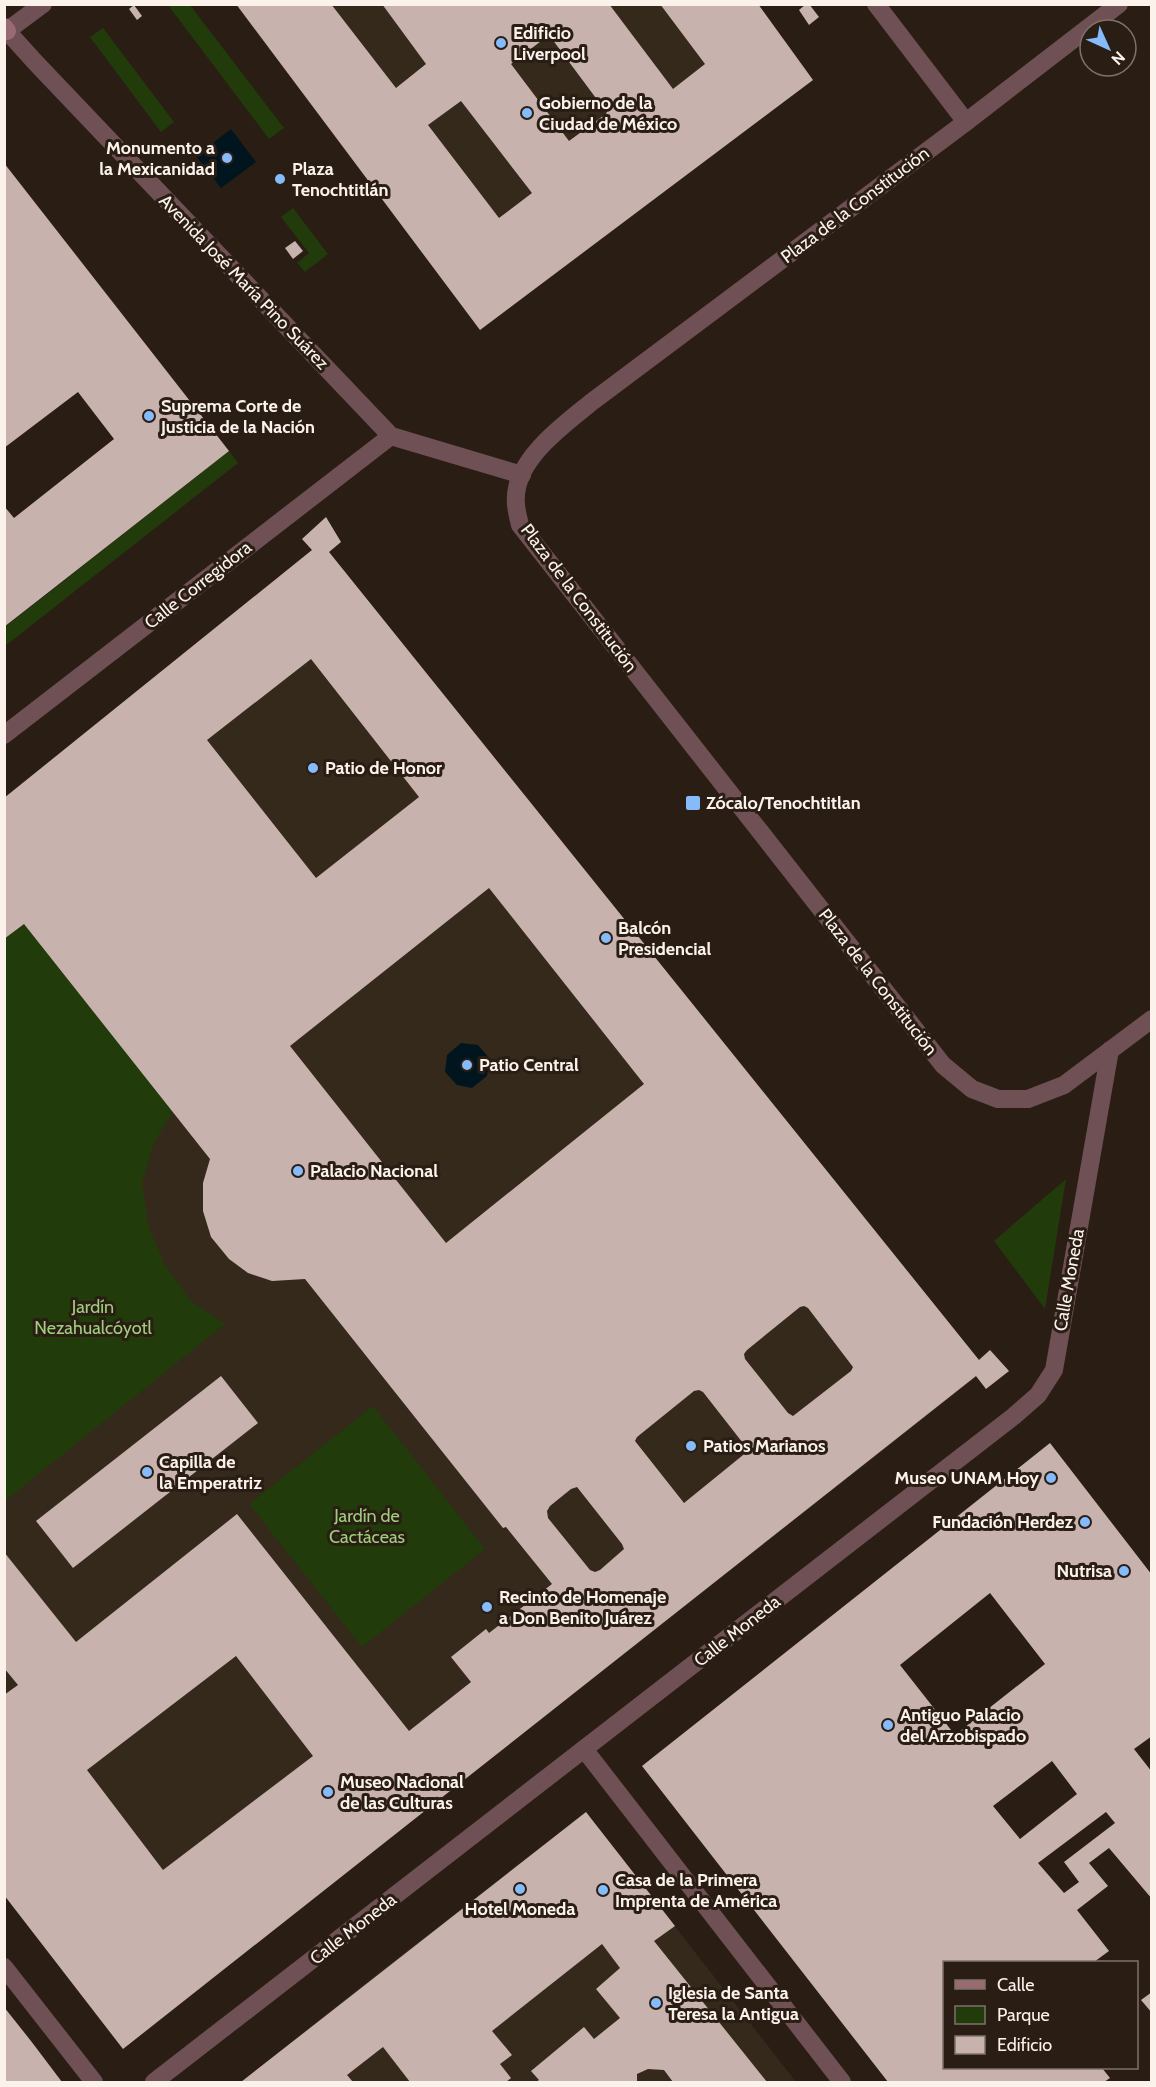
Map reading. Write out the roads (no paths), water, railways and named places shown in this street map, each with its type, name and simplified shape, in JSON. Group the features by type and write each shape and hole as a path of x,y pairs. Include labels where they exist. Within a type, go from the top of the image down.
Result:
{"street":[{"path":"6,30 42,4"},
{"path":"876,4 966,122"},
{"name":"Plaza de la Constitución","path":"1119,4 966,122 593,401 543,443 522,475 517,488 516,509 520,525 943,1065 972,1089 998,1099 1028,1099 1064,1085 1152,1019"},
{"name":"Avenida José María Pino Suárez","path":"6,30 391,436 522,475"},
{"name":"Calle Corregidora","path":"4,735 391,436"},
{"name":"Calle Moneda","path":"154,2082 1014,1416 1038,1395 1054,1370 1110,1050"},
{"path":"584,1749 842,2082"},
{"path":"4,1966 94,2082"}],"water":[{"path":"231,129 256,162 221,188 196,156"},
{"path":"461,1043 478,1045 490,1059 487,1076 472,1088 457,1085 445,1072 447,1055"}],"place":[{"name":"Edificio Liverpool","path":"501,43"},
{"name":"Gobierno de la Ciudad de México","path":"527,113"},
{"name":"Monumento a la Mexicanidad","path":"227,158"},
{"name":"Plaza Tenochtitlán","path":"280,179"},
{"name":"Suprema Corte de Justicia de la Nación","path":"149,416"},
{"name":"Patio de Honor","path":"313,768"},
{"name":"Zócalo/Tenochtitlan","path":"693,803"},
{"name":"Balcón Presidencial","path":"606,938"},
{"name":"Patio Central","path":"467,1065"},
{"name":"Palacio Nacional","path":"298,1171"},
{"name":"Patios Marianos","path":"691,1446"},
{"name":"Capilla de la Emperatriz","path":"147,1472"},
{"name":"Museo UNAM Hoy","path":"1051,1478"},
{"name":"Fundación Herdez","path":"1085,1522"},
{"name":"Nutrisa","path":"1124,1571"},
{"name":"Recinto de Homenaje a Don Benito Juárez","path":"487,1607"},
{"name":"Antiguo Palacio del Arzobispado","path":"888,1725"},
{"name":"Museo Nacional de las Culturas","path":"328,1792"},
{"name":"Hotel Moneda","path":"520,1889"},
{"name":"Casa de la Primera Imprenta de América","path":"603,1890"},
{"name":"Iglesia de Santa Teresa la Antigua","path":"656,2003"}],"park label":[{"name":"Jardín Nezahualcóyotl","path":"93,1317"},
{"name":"Jardín de Cactáceas","path":"367,1526"}]}
